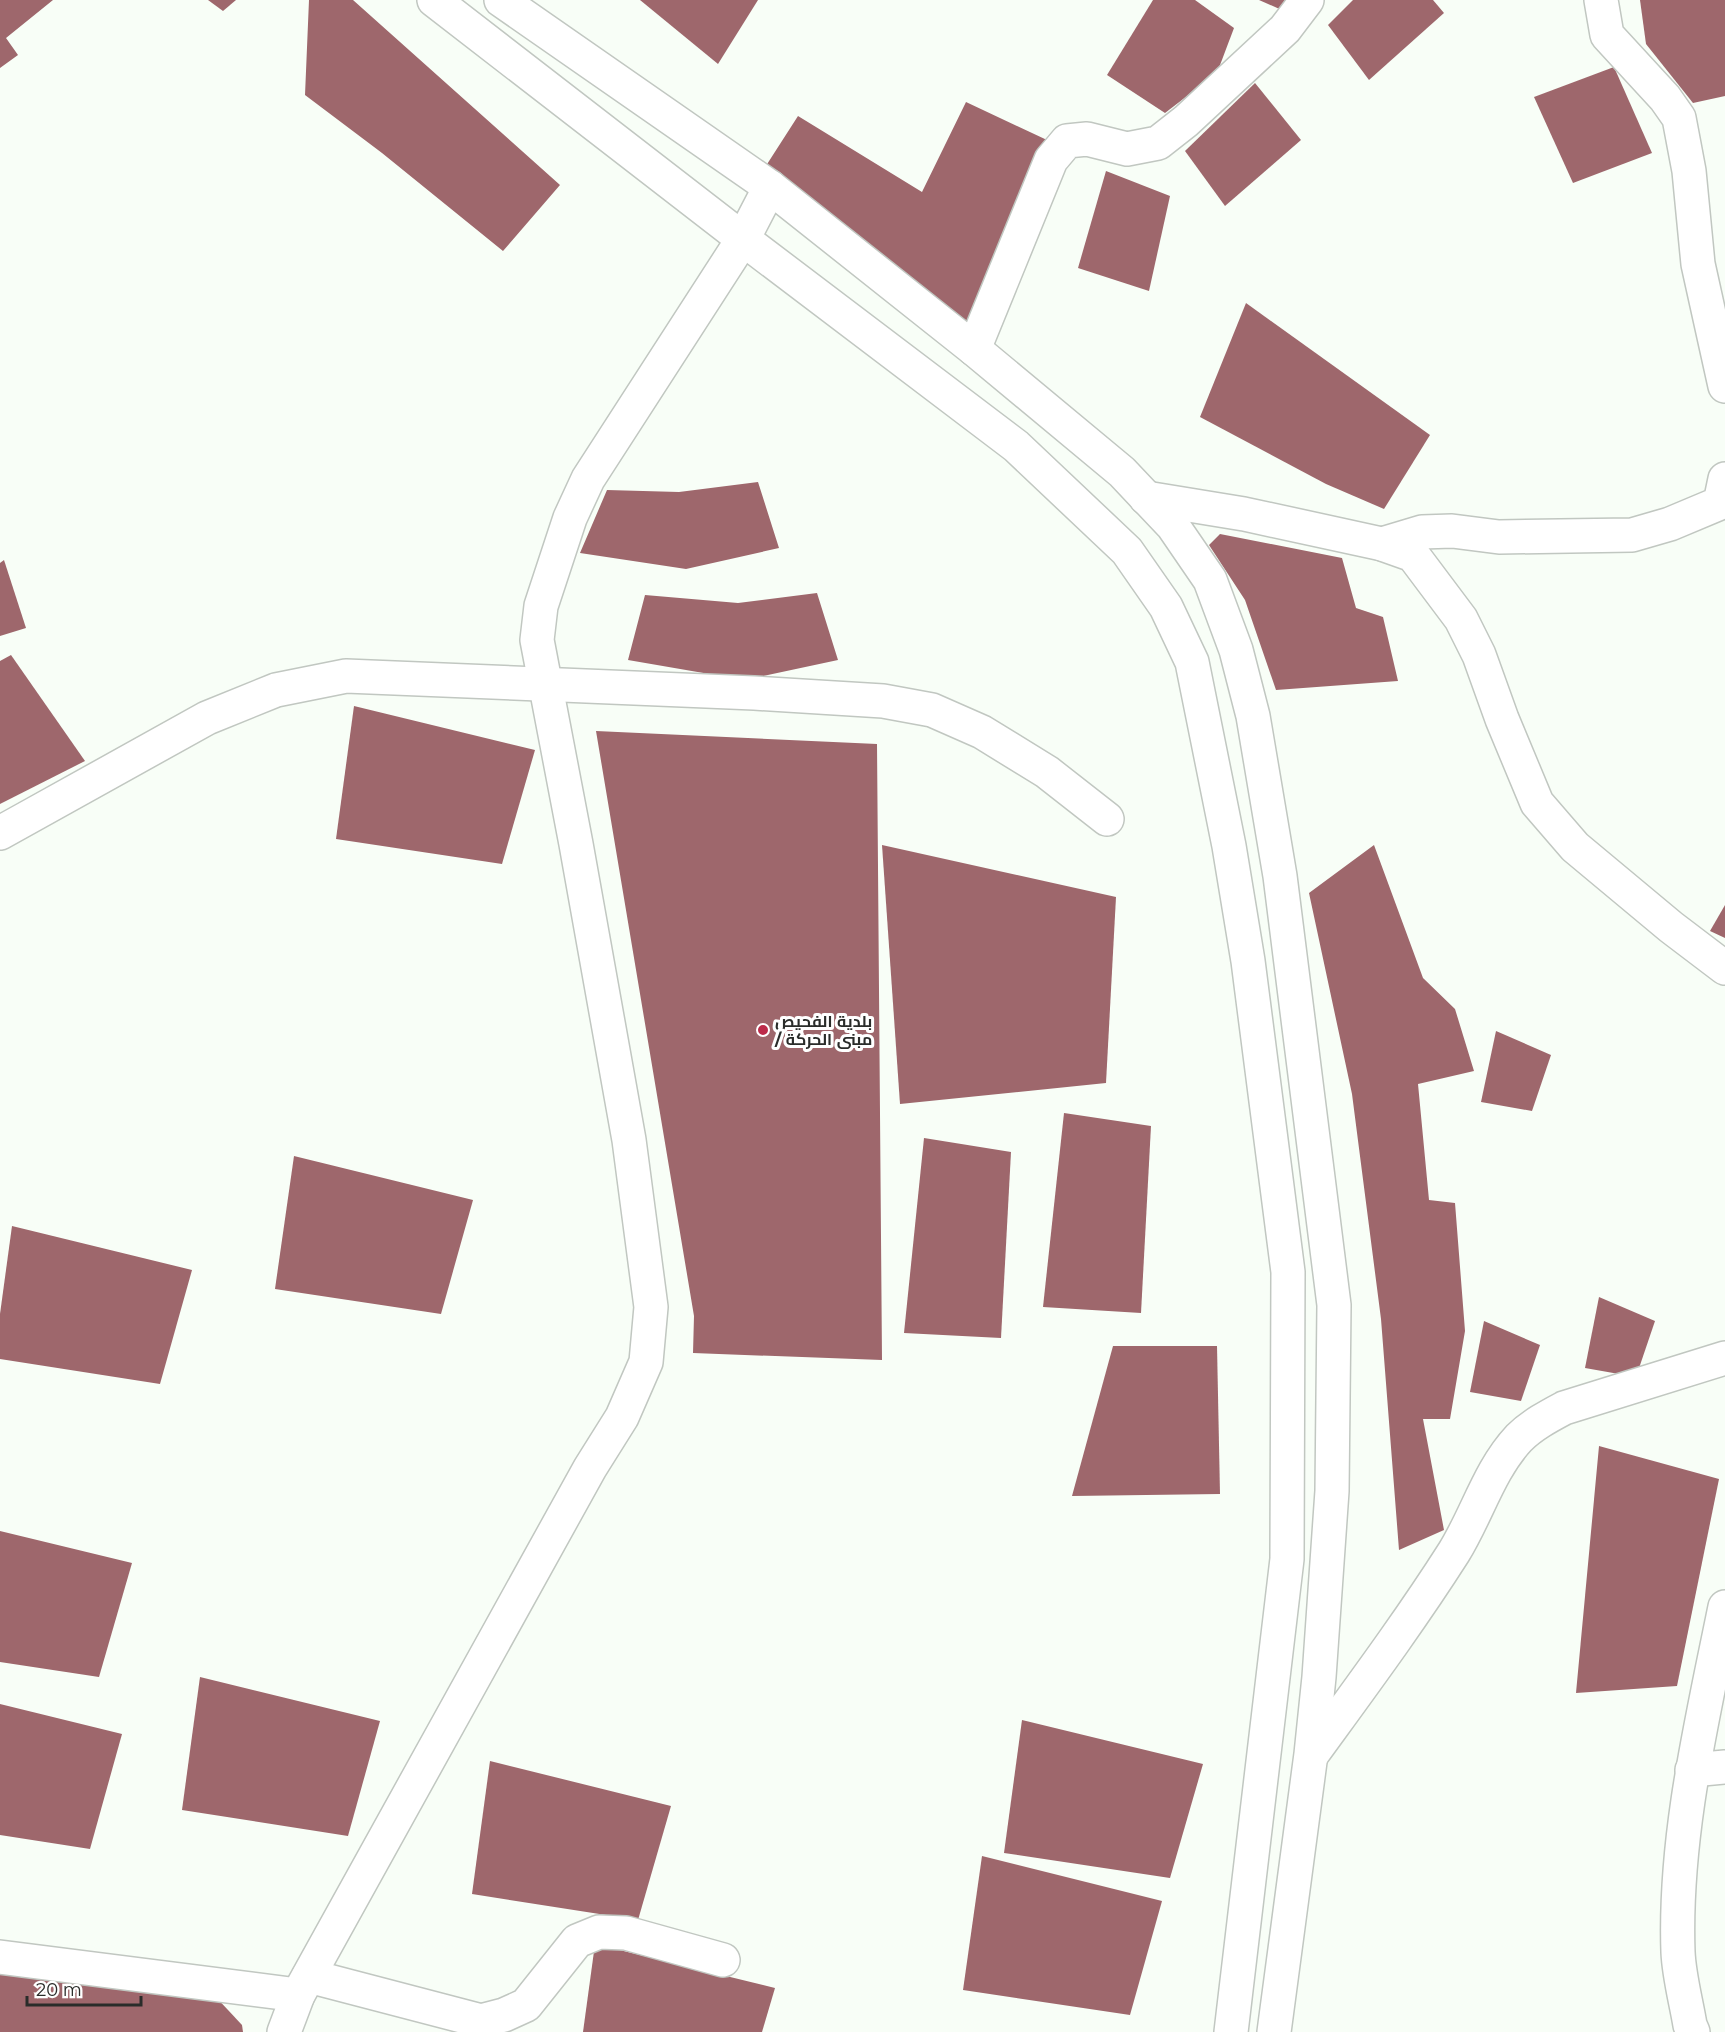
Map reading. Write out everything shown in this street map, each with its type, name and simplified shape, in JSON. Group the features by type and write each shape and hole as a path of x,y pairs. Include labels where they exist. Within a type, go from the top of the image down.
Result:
{"street":[{"path":"434,0 1016,446 1127,551 1166,607 1192,662 1229,846 1248,961 1288,1272 1287,1559 1231,2032"},
{"path":"501,0 540,11 770,187 974,349 1122,472 1173,526 1210,580 1236,650 1253,716 1280,876 1334,1305 1332,1491 1319,1677 1274,2032"},
{"path":"974,349 1051,160 1067,141 1087,139 1127,149 1158,143 1186,121 1285,29 1307,0"},
{"path":"1600,0 1607,34 1665,98 1679,118 1689,171 1698,264 1725,386"},
{"path":"284,2032 304,1985 590,1468 622,1417 646,1362 651,1307 629,1140 547,684 537,640 541,606 570,518 588,479 743,239 770,187"},
{"path":"1382,544 1422,531 1452,531 1499,537 1632,535 1670,524 1720,503 1725,479"},
{"path":"1146,498 1244,514 1382,544 1413,555 1461,619 1479,655 1502,719 1537,803 1575,847 1671,927 1725,968"},
{"path":"0,833 207,718 276,690 346,676 883,701 932,711 982,732 1047,772 1107,819"},
{"path":"1311,1754 1387,1652 1455,1550 1501,1460 1520,1436 1564,1408 1725,1358"},
{"path":"1693,2032 1678,1955 1678,1892 1692,1770 1725,1607"},
{"path":"1692,1770 1725,1767"},
{"path":"1250,1882 1294,1888"},
{"path":"0,1957 304,1985 481,2021 504,2015 526,2005 577,1941 599,1932 626,1933 723,1960"}],"building":[{"path":"0,0 53,0 6,38 18,55 0,68"},
{"path":"208,0 236,0 223,11"},
{"path":"309,0 353,0 560,185 503,251 382,153 305,95"},
{"path":"640,0 758,0 718,64"},
{"path":"1153,0 1195,0 1234,28 1217,73 1165,113 1107,75"},
{"path":"1259,0 1292,0 1284,11"},
{"path":"1353,0 1433,0 1444,13 1369,80 1328,25"},
{"path":"1640,0 1725,0 1725,96 1693,103 1646,44"},
{"path":"1614,67 1652,153 1573,183 1534,97"},
{"path":"1255,83 1301,140 1225,206 1185,151"},
{"path":"966,102 1047,140 977,322 960,326 762,172 798,116 922,192"},
{"path":"1106,171 1170,196 1149,291 1078,268"},
{"path":"1246,303 1430,435 1384,509 1326,484 1200,417"},
{"path":"758,482 779,548 686,569 580,553 607,490 679,492"},
{"path":"1220,534 1342,558 1356,608 1383,617 1398,681 1276,690 1245,600 1209,545"},
{"path":"4,560 26,628 0,636 0,563"},
{"path":"817,593 838,660 744,680 628,660 645,595 738,603"},
{"path":"11,655 85,761 0,804 0,661"},
{"path":"354,706 535,750 502,864 336,839"},
{"name":"بلدية الفحيص / مبنى الحركة","path":"596,731 877,744 882,1360 693,1353 694,1316"},
{"path":"882,845 1116,897 1106,1083 900,1104"},
{"path":"1374,845 1423,978 1455,1009 1474,1071 1418,1084 1429,1200 1455,1203 1465,1331 1450,1419 1423,1419 1444,1530 1399,1550 1381,1319 1352,1094 1309,893"},
{"path":"1725,905 1725,938 1710,931"},
{"path":"1496,1031 1551,1055 1532,1111 1481,1102"},
{"path":"1064,1113 1151,1126 1141,1313 1043,1307"},
{"path":"924,1138 1011,1152 1001,1338 904,1333"},
{"path":"294,1156 473,1200 441,1314 275,1289"},
{"path":"12,1226 192,1270 160,1384 0,1359 0,1314"},
{"path":"1599,1297 1655,1321 1636,1377 1585,1368"},
{"path":"1484,1321 1540,1345 1521,1401 1470,1392"},
{"path":"1113,1346 1217,1346 1220,1494 1072,1496"},
{"path":"1599,1446 1719,1479 1677,1686 1576,1693"},
{"path":"0,1531 132,1563 99,1677 0,1662"},
{"path":"200,1677 380,1721 348,1836 182,1810"},
{"path":"0,1704 122,1734 90,1849 0,1835"},
{"path":"1022,1720 1203,1764 1170,1878 1004,1853"},
{"path":"490,1761 671,1806 638,1920 472,1894"},
{"path":"982,1856 1162,1901 1130,2015 963,1990"},
{"path":"595,1944 775,1988 762,2032 583,2032"},
{"path":"0,1973 214,1995 242,2025 243,2032 0,2032"}],"place":[{"name":"بلدية الفحيص / مبنى الحركة","path":"763,1030"}]}
